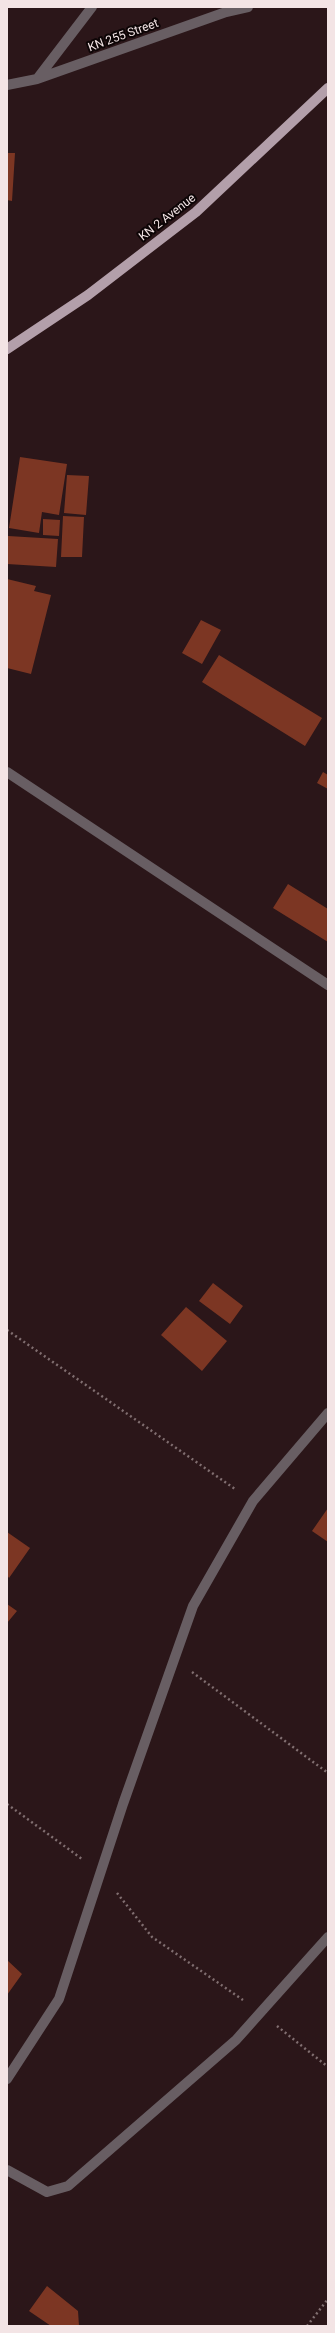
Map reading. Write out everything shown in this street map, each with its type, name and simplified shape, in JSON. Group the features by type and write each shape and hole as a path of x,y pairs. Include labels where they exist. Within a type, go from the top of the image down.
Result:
{"main road":[{"name":"KN 2 Avenue","path":"7,349 88,295 196,212 328,88"}],"street":[{"path":"36,79 92,7"},
{"name":"KN 255 Street","path":"7,85 36,79 226,12 248,7"},
{"path":"7,772 328,985"},
{"path":"7,2079 59,1998 100,1873 193,1606 253,1501 328,1413"},
{"path":"7,2170 47,2192 68,2186 236,2040 328,1937"}],"path":[{"path":"7,1330 253,1501"},
{"path":"174,1659 328,1773"},
{"path":"7,1804 100,1873 152,1937 260,2012 328,2067"},
{"path":"307,2326 328,2299"}],"building":[{"path":"7,153 15,153 12,201 7,200"},
{"path":"20,457 67,464 59,515 42,512 39,533 9,528"},
{"path":"67,475 89,476 86,515 64,513"},
{"path":"63,516 84,517 82,557 61,557"},
{"path":"43,519 60,520 59,536 43,535"},
{"path":"8,536 58,539 56,567 7,564"},
{"path":"7,579 36,586 34,591 51,595 31,674 7,668"},
{"path":"201,620 221,630 202,664 182,653"},
{"path":"219,655 322,718 305,746 202,682"},
{"path":"323,772 328,775 328,789 317,783"},
{"path":"288,884 328,909 328,942 273,908"},
{"path":"213,1283 243,1306 230,1324 199,1301"},
{"path":"186,1307 227,1341 202,1371 161,1335"},
{"path":"328,1508 328,1542 312,1531"},
{"path":"7,1532 30,1548 9,1578 7,1575"},
{"path":"7,1604 17,1611 7,1623"},
{"path":"7,1960 22,1974 7,1995"},
{"path":"47,2286 78,2311 79,2326 51,2326 29,2311"}]}
